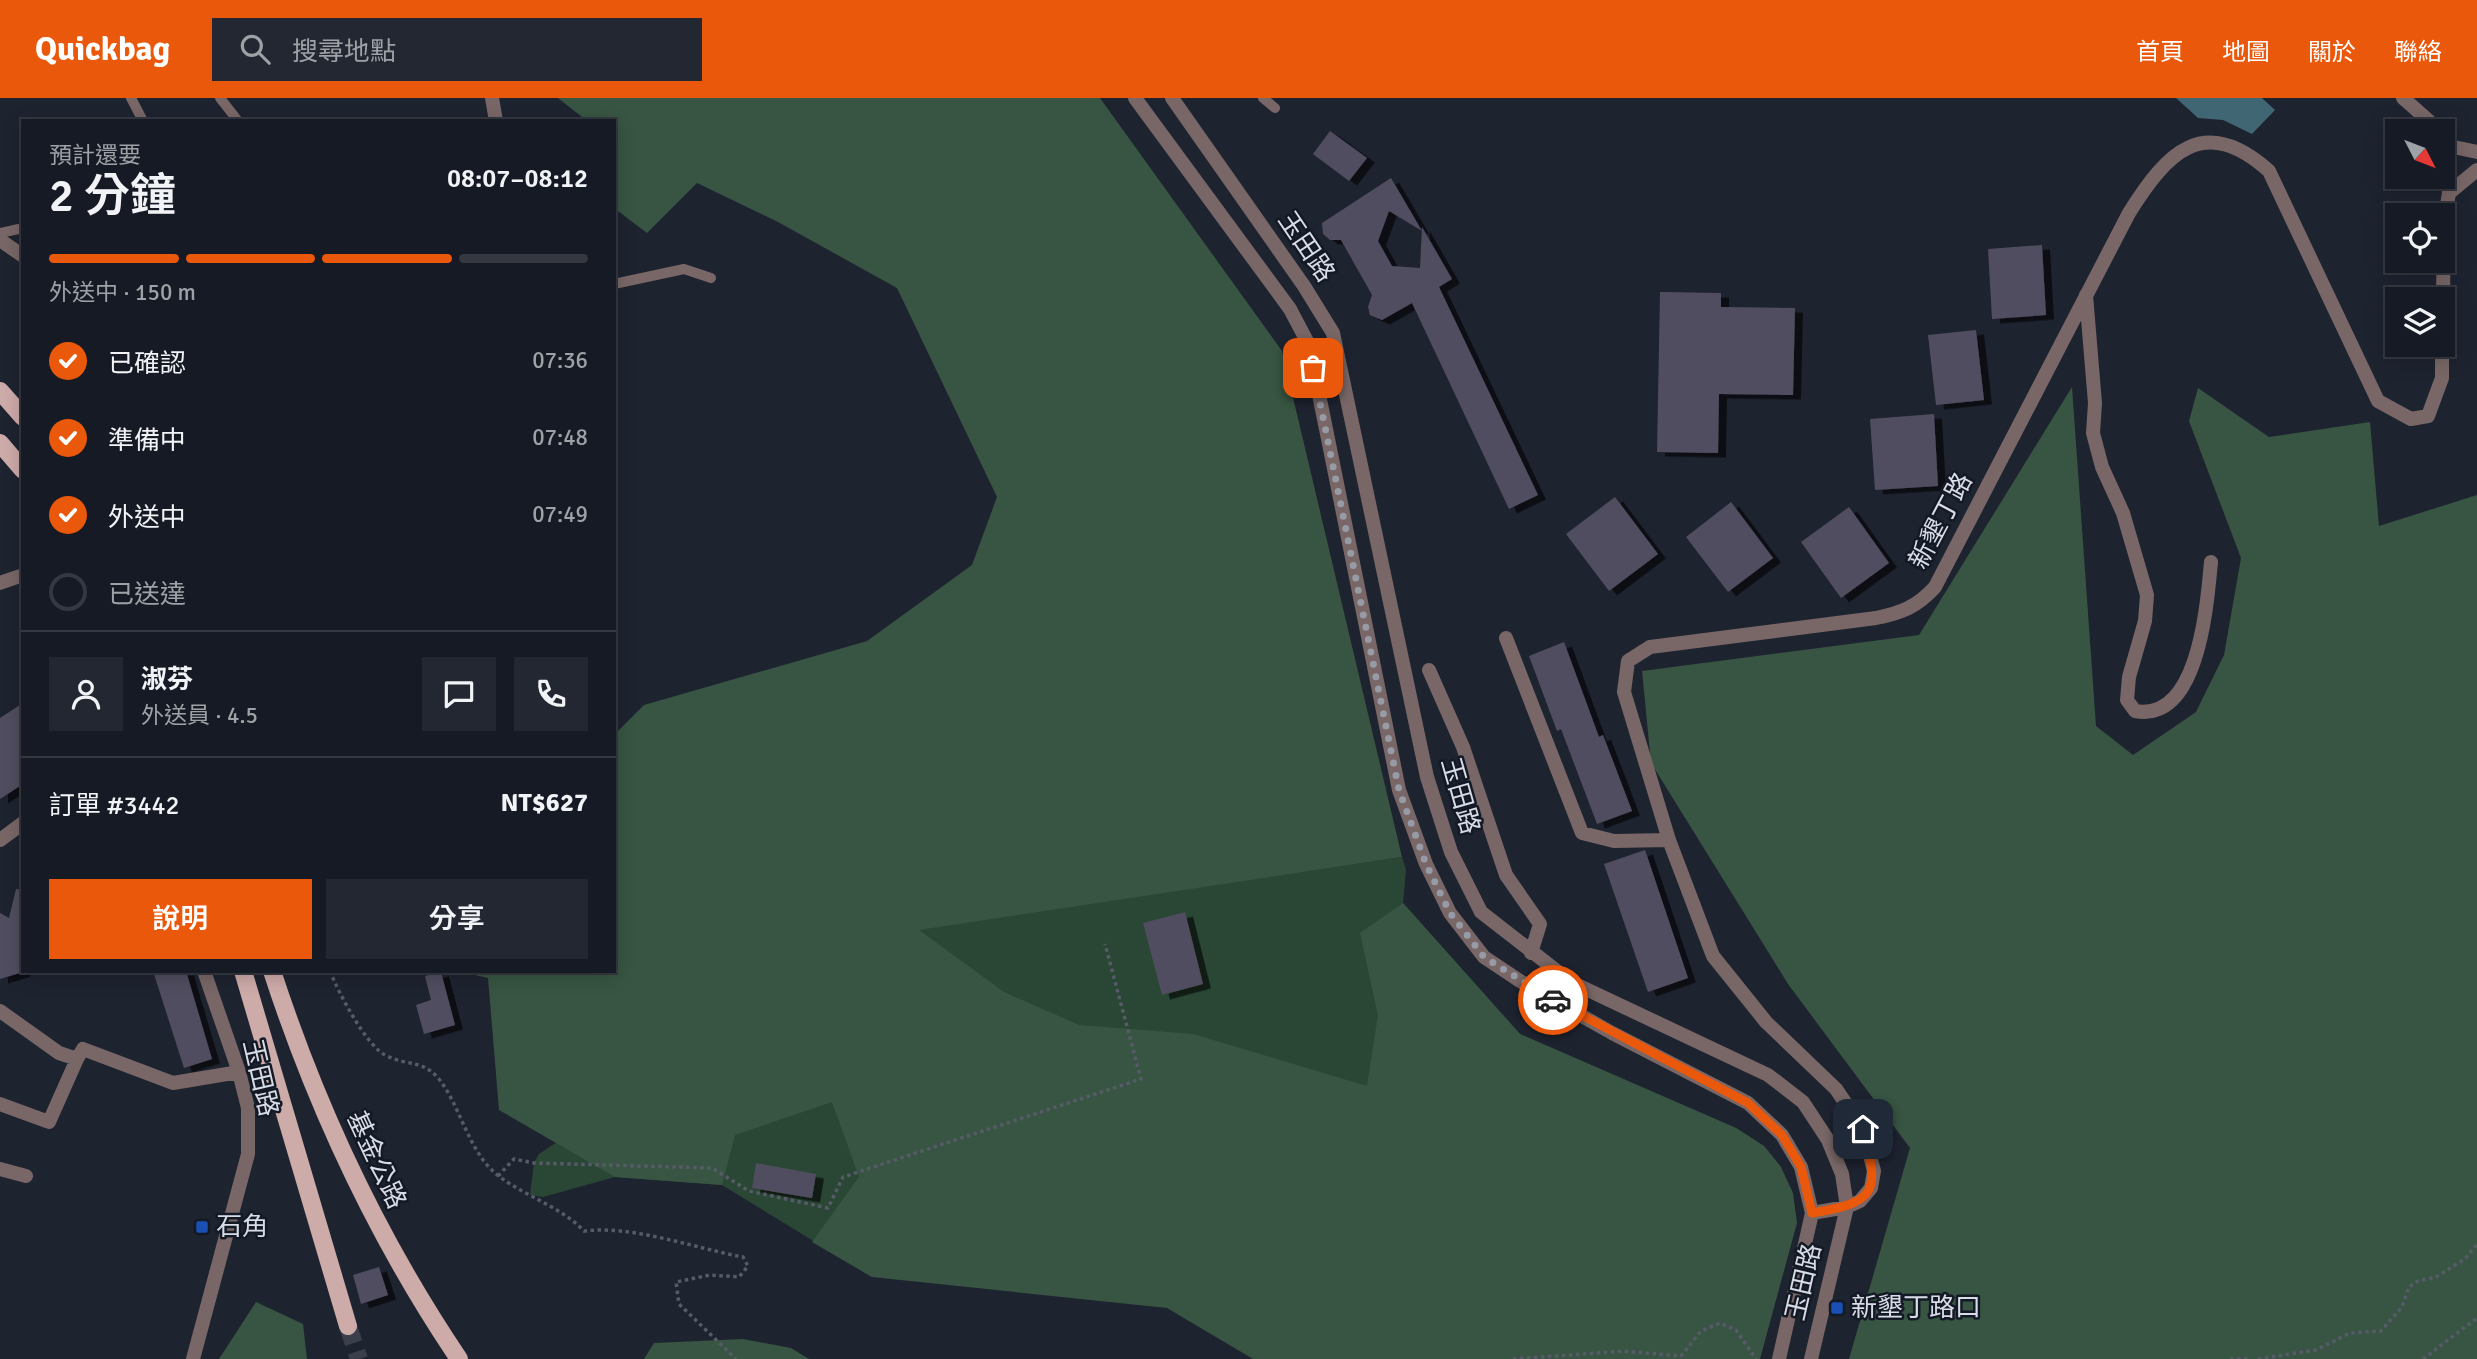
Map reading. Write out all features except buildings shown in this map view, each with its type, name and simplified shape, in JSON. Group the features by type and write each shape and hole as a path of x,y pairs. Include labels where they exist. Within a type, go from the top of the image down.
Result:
{"main road":[{"path":"0,391 21,415"},
{"path":"0,443 21,468"},
{"path":"244,973 348,1326"},
{"name":"基金公路","path":"273,973 301,1059 367,1206 400,1267 459,1359"}],"street":[{"path":"492,98 492,118"},
{"name":"玉田路","path":"1135,98 1290,309 1309,345 1399,790 1426,864 1450,913 1484,957 1520,981 1748,1103 1782,1135 1801,1167 1812,1213 1779,1359"},
{"name":"玉田路","path":"1172,98 1334,333 1427,777 1451,852 1481,912 1571,982 1768,1075 1803,1102 1828,1140 1842,1174 1847,1207 1811,1359"},
{"path":"2403,98 2427,119"},
{"name":"新墾丁路","path":"1847,1207 1860,1201 1871,1188 1874,1171 1863,1129 1836,1089 1766,1022 1713,956 1669,840 1624,692 1628,660 1650,647 1876,618 1902,613 1921,603 1935,587 2086,294 2151,177 2189,146 2214,141 2246,151 2269,171 2378,401 2411,419 2428,416 2442,378 2442,357"},
{"path":"2455,147 2477,152"},
{"path":"2449,193 2477,170"},
{"path":"2443,287 2444,222 2449,189"},
{"path":"0,240 21,255"},
{"path":"2086,294 2095,403 2093,433 2102,467 2123,513 2147,595 2145,621 2129,677 2127,700 2135,711 2149,714 2167,704 2185,683 2203,636 2211,562"},
{"path":"0,583 21,576"},
{"path":"1506,638 1582,833 1614,841 1669,840"},
{"path":"1429,670 1463,747 1506,875 1540,924 1531,953"},
{"path":"0,840 21,824"},
{"name":"玉田路","path":"193,1359 248,1154 248,1108 239,1072 205,973"},
{"path":"0,1011 59,1054 77,1059"},
{"path":"0,1104 48,1122 83,1049 173,1083 239,1072"},
{"path":"0,1169 26,1176"},
{"path":"1812,1213 1847,1207"}],"lane":[{"path":"131,98 142,119"},
{"path":"220,98 236,119"},
{"path":"1263,98 1275,108"},
{"path":"0,233 21,228"},
{"path":"616,284 684,269 711,278"}],"path":[{"path":"498,1176 514,1159 534,1163 712,1168 750,1191 828,1208 843,1177 1141,1079 1105,944"},
{"path":"331,973 357,1022 384,1055 422,1064 443,1085 475,1147 498,1176 541,1204 568,1215 584,1231 606,1228 676,1240 743,1257 748,1266 739,1277 710,1275 676,1282 679,1304 736,1359"},
{"path":"2258,1359 2316,1350 2350,1333 2381,1331 2402,1307 2409,1287 2418,1281 2435,1277 2465,1259 2477,1244"},
{"path":"2423,1359 2477,1318"},
{"path":"1513,1359 1623,1351 1681,1356 1701,1331 1720,1322 1737,1330 1756,1359"},
{"path":"2230,1359 2248,1359"}],"green space":[{"path":"558,98 1100,98 1282,351 1402,857 919,930 1004,992 1079,1025 1193,1034 1367,1086 1378,1015 1360,933 1403,903 1520,1034 1736,1128 1764,1146 1781,1167 1793,1193 1797,1223 1760,1359 1253,1359 1167,1308 872,1277 812,1242 859,1177 832,1102 735,1135 722,1185 615,1177 499,1110 488,978 466,973 616,973 616,733 644,705 867,641 972,565 997,497 897,288 778,222 697,183 647,233 616,210 616,119 584,119"},
{"path":"2072,387 2096,726 2133,755 2196,712 2224,655 2241,558 2189,421 2198,388 2269,437 2370,422 2379,526 2477,495 2477,1359 1849,1359 1910,1148 1788,984 1651,763 1642,671 1919,635"},
{"path":"1402,857 1406,870 1403,903 1520,1034 1736,1128 1764,1146 1781,1167 872,1277 722,1185 615,1177 543,1197 530,1195 534,1163 539,1154 741,1020 918,929"},
{"path":"256,1302 303,1324 307,1359 219,1359"},
{"path":"743,1339 791,1348 809,1359 644,1359 654,1343"}],"water":[{"path":"2176,98 2262,98 2275,110 2252,134 2223,120 2198,118"}],"tunnel":[{"path":"348,1326 359,1359"}],"way so far":[{"path":"1313,368 1399,790 1426,864 1450,913 1484,957 1553,1000"}],"place":[{"name":"石角","path":"202,1227"},
{"name":"新墾丁路口","path":"1837,1308"}],"route":[{"path":"1553,1000 1748,1103 1782,1135 1801,1167 1812,1213 1847,1207 1860,1201 1871,1188 1874,1171 1863,1129"}]}
